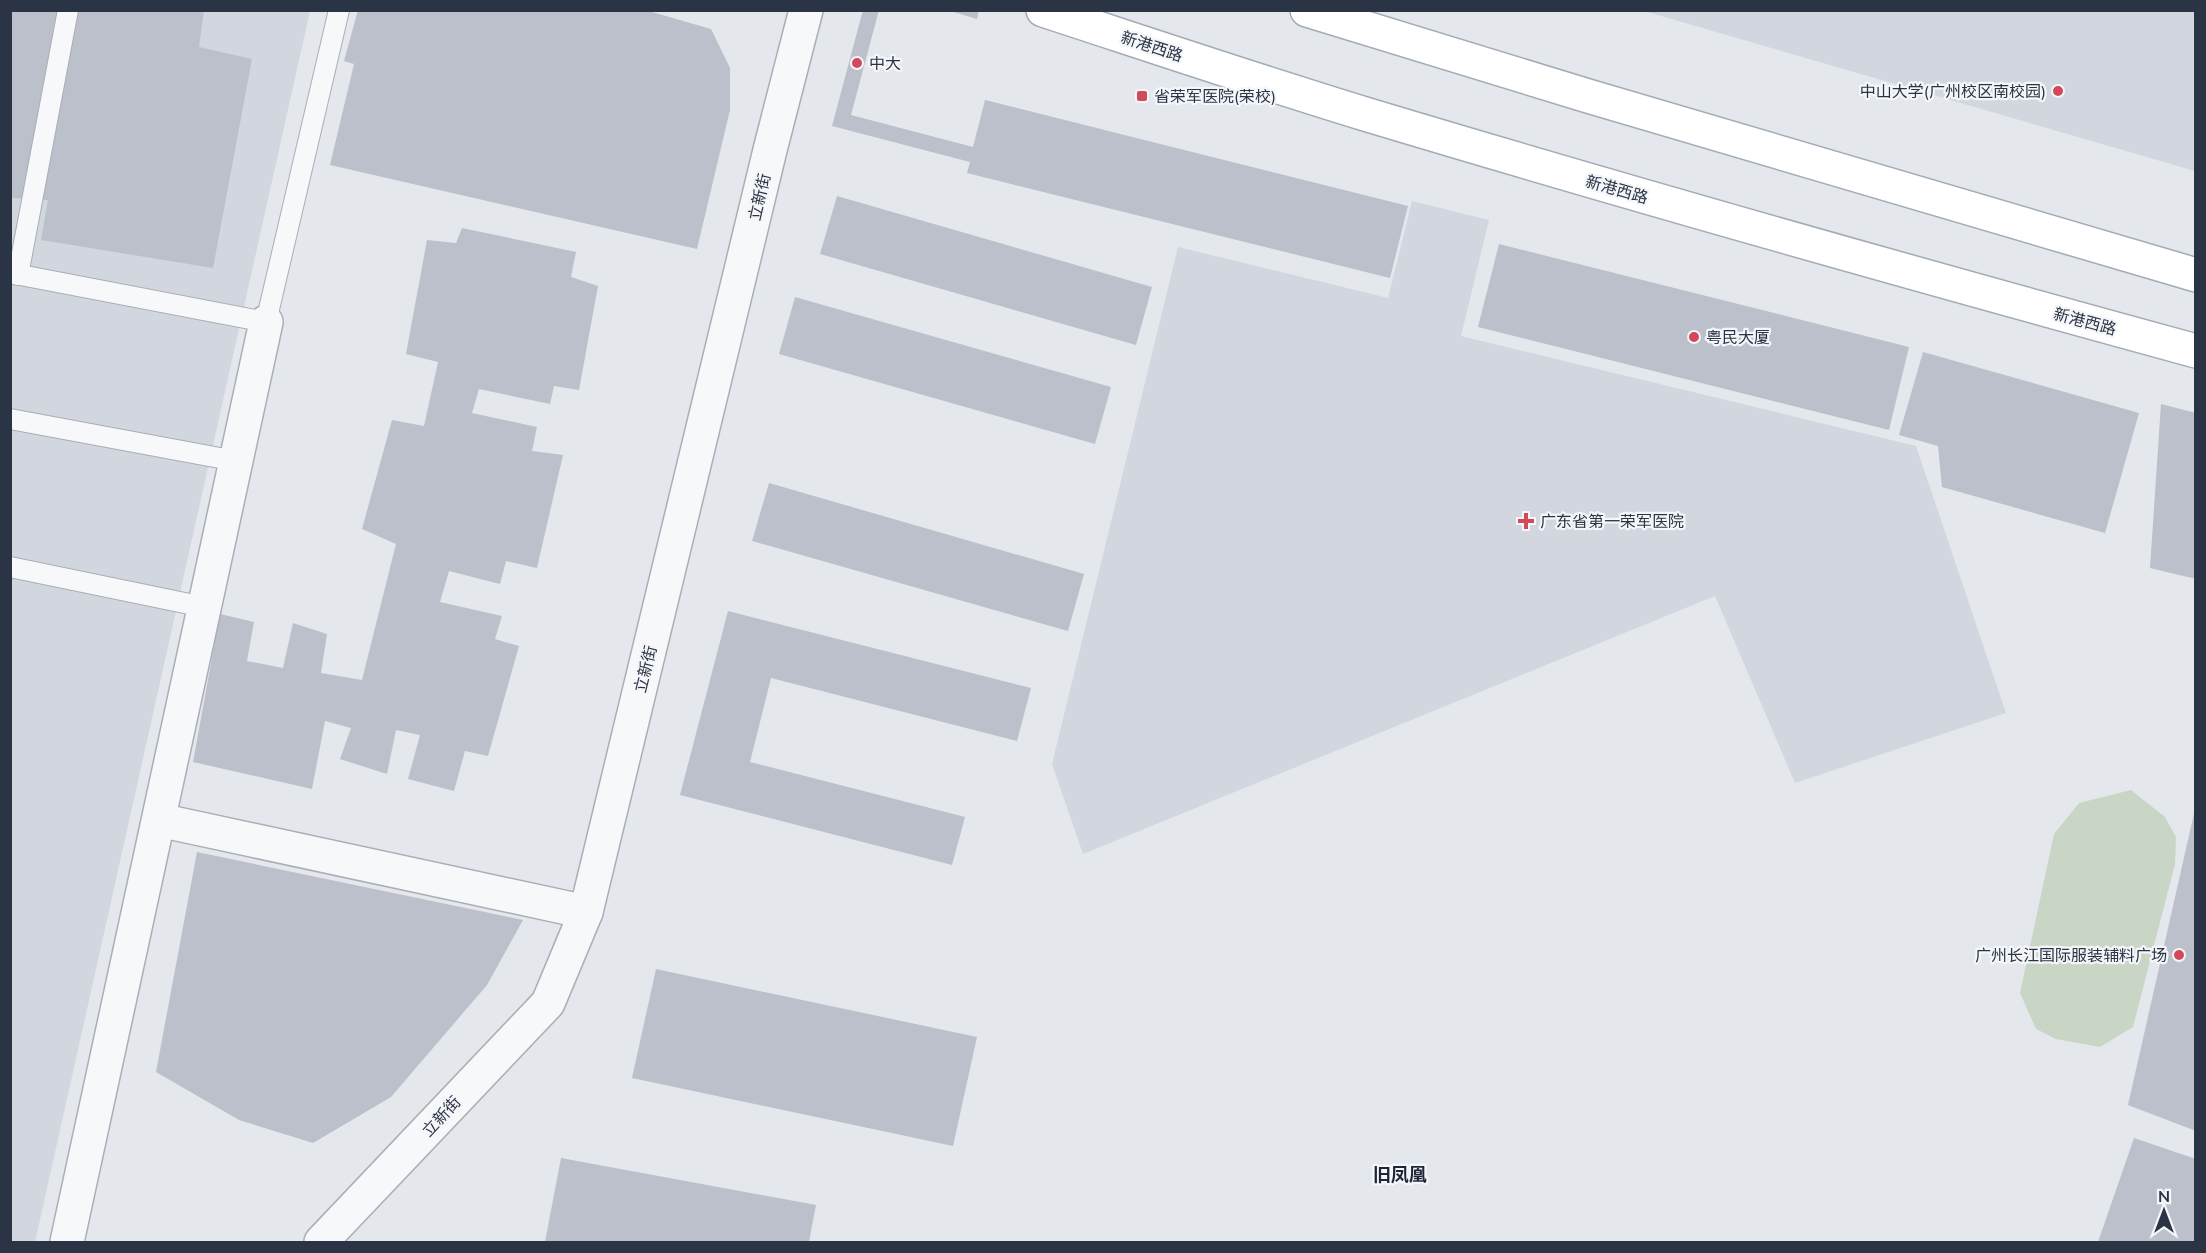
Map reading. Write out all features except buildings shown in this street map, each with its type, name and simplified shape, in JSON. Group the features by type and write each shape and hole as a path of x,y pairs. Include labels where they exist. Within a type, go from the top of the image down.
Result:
{"main road":[{"name":"新港西路","path":"1043,10 1362,113 1591,181 1842,254 2196,351"},
{"path":"1307,10 1588,96 2196,275"}],"street":[{"name":"立新街","path":"321,1242 548,1003 586,912 770,150 806,10"},
{"path":"68,1242 266,322"},
{"path":"159,820 586,912"}],"lane":[{"path":"68,10 14,274 266,322 339,10"},
{"path":"10,419 236,461"},
{"path":"10,567 204,607"}],"shaded area":[{"path":"10,11 310,11 35,1242 10,1242"},
{"name":"中山大学(广州校区南校园)","path":"1644,11 2195,11 2195,171"},
{"name":"广东省第一荣军医院","path":"1412,201 1489,220 1461,336 1916,446 2006,713 1795,783 1715,596 1083,854 1052,764 1178,247 1388,298"}],"green space":[{"path":"2131,790 2165,817 2176,837 2175,864 2133,1027 2100,1047 2056,1039 2036,1029 2020,993 2054,834 2079,803"}],"place":[{"name":"中大","path":"857,63"},
{"name":"中山大学(广州校区南校园)","path":"2058,91"},
{"name":"省荣军医院(荣校)","path":"1142,96"},
{"name":"粤民大厦","path":"1694,337"},
{"name":"广东省第一荣军医院","path":"1526,521"},
{"name":"广州长江国际服装辅料广场","path":"2179,955"}],"district":[{"name":"旧凤凰","path":"1400,1174"}]}
